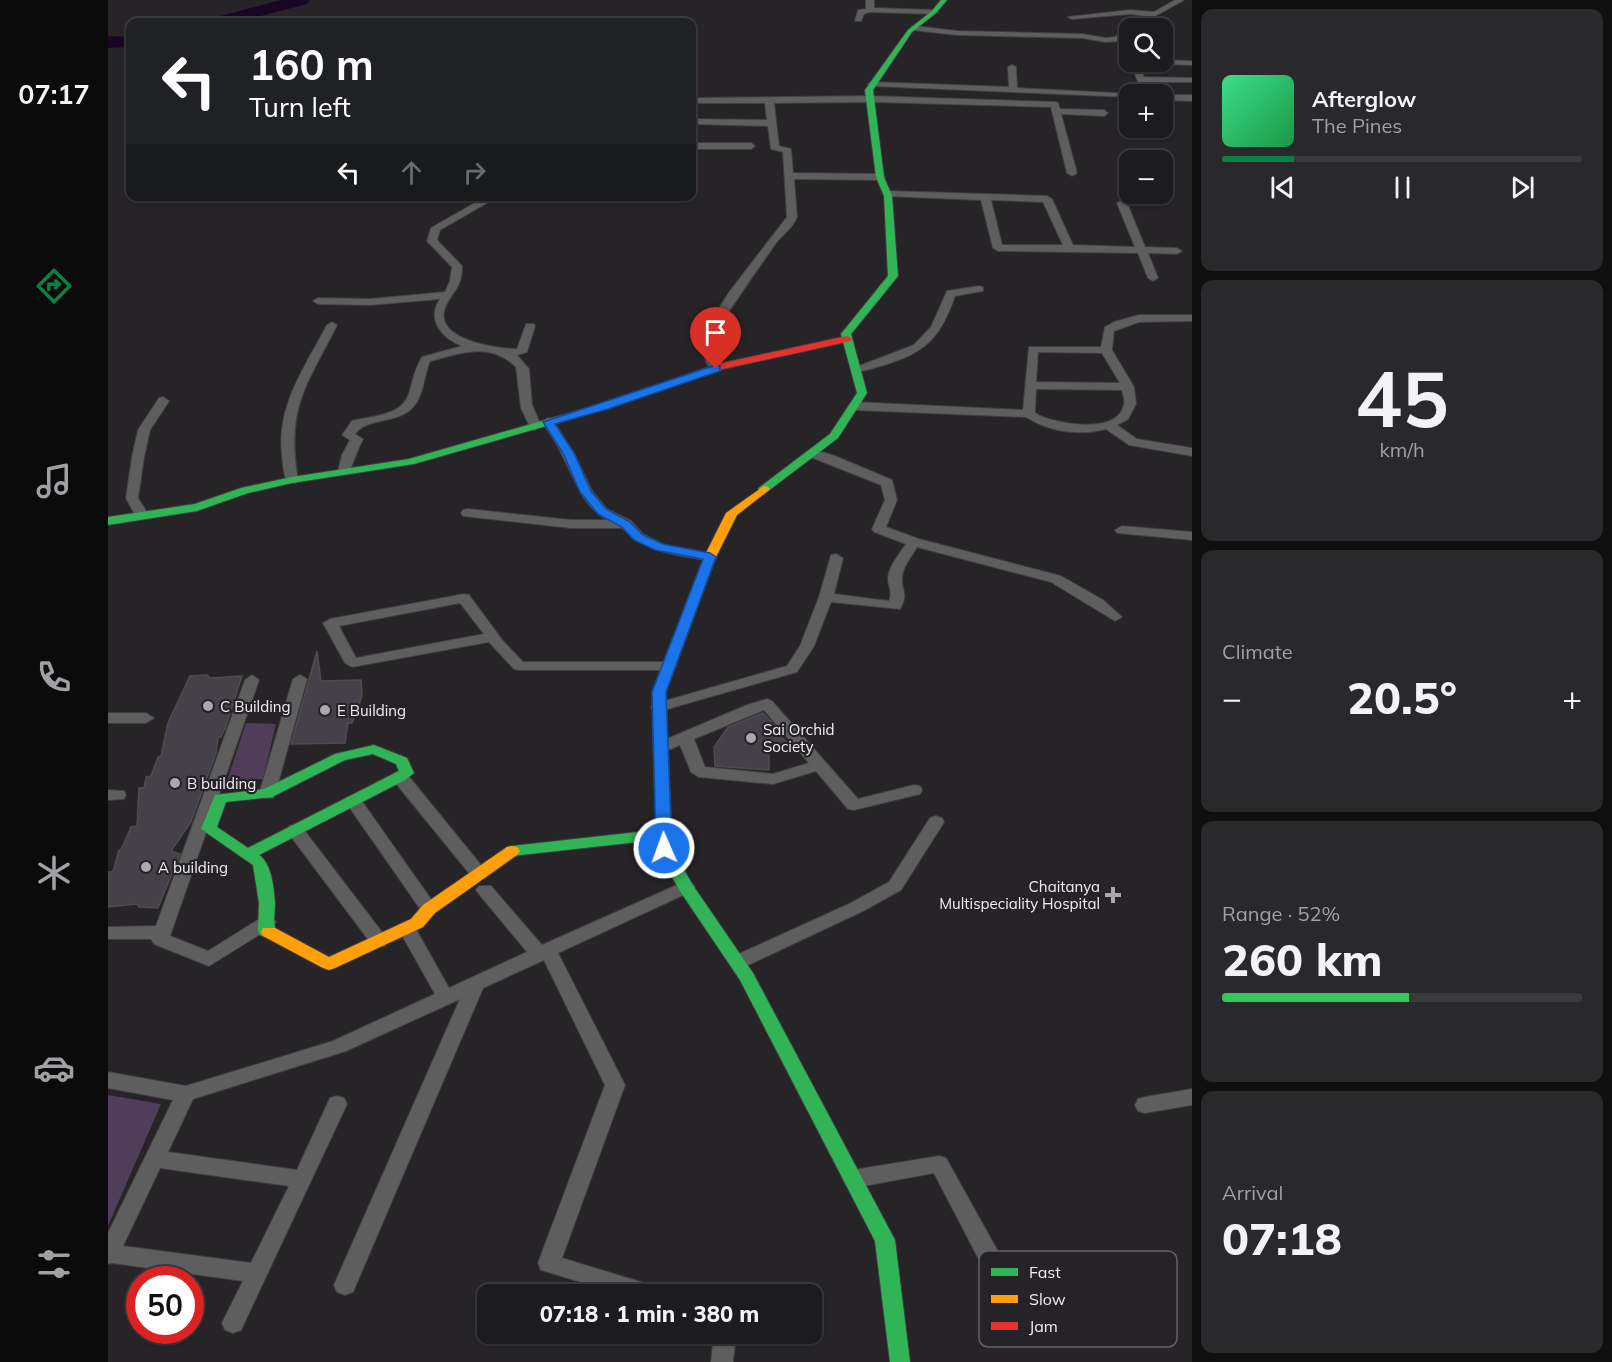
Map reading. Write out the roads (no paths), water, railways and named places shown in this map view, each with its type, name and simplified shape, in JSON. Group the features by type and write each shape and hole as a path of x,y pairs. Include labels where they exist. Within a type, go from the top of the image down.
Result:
{"main road":[{"path":"900,1362 885,1240 738,962 686,886 664,848 659,692 710,557 732,513 834,436 862,393 846,334 892,276 888,194 880,177 869,90 915,28 944,0"},
{"path":"108,521 197,507 245,490 292,480 410,462 605,406 716,369 847,339"},
{"path":"247,855 407,773 402,761 374,749 339,757 267,794 220,798 208,829 247,855 260,863 267,903 266,931 328,964 417,923 429,909 482,882 514,850 664,834"}],"street":[{"path":"870,0 870,10"},
{"path":"1148,18 1180,0"},
{"path":"858,19 861,12 870,10 934,12"},
{"path":"1072,16 1130,12 1155,14"},
{"path":"915,28 957,33 1082,36 1106,40 1119,37"},
{"path":"1173,62 1192,63"},
{"path":"1012,67 1013,90"},
{"path":"1139,72 1143,84"},
{"path":"1141,79 1192,80"},
{"path":"872,84 1119,95"},
{"path":"1173,97 1192,98"},
{"path":"696,100 870,100 1055,105 1072,174"},
{"path":"716,369 712,362 707,336 734,293 761,260 773,240 790,222 787,149 775,149 769,100"},
{"path":"1056,111 1104,113"},
{"path":"696,122 771,123"},
{"path":"696,146 751,146"},
{"path":"789,176 880,177"},
{"path":"888,194 1047,199 1069,248"},
{"path":"985,197 998,248 1177,251"},
{"path":"486,201 435,228 432,241 457,266 456,278 437,314 446,332 454,338 519,362 524,370 523,392 526,408 568,453 586,492 602,512 626,524 638,537 660,548 710,557"},
{"path":"1122,204 1153,278"},
{"path":"857,369 906,354 928,341 945,316 951,293 979,289"},
{"path":"318,302 380,301 448,295"},
{"path":"854,406 1029,414 1049,424 1072,427 1110,426 1122,419 1130,407 1128,387 1106,350 1109,329 1127,320 1192,318"},
{"path":"292,480 287,448 288,423 309,369 332,325"},
{"path":"495,352 521,352 530,326"},
{"path":"344,471 348,454 357,439 348,435 356,424 395,415 410,406 418,372 426,359 474,346"},
{"path":"1029,414 1033,349 1106,350"},
{"path":"1030,385 1128,387"},
{"path":"141,514 132,498 138,457 144,430 163,401"},
{"path":"1110,426 1133,442 1192,452"},
{"path":"812,453 887,483 891,500 879,529 914,542 1056,579 1098,603 1115,617"},
{"path":"468,513 571,525 626,524"},
{"path":"1122,530 1192,536"},
{"path":"826,597 895,606 899,591 895,578 899,565 914,542"},
{"path":"659,707 792,669 807,646 826,597 836,558"},
{"path":"493,637 352,663 330,623 464,598 493,637 519,666 670,666"},
{"path":"267,794 300,679"},
{"path":"252,680 159,939 209,959 267,922"},
{"path":"661,748 752,708 767,704 854,805 914,790"},
{"path":"108,718 146,718"},
{"path":"685,737 699,772 773,779 820,765"},
{"path":"400,777 482,882 544,953 615,1085 549,1263 617,1284"},
{"path":"353,801 429,909"},
{"path":"738,962 857,908 895,885 936,822"},
{"path":"295,830 378,941"},
{"path":"108,1080 186,1094 339,1046 686,886"},
{"path":"407,928 446,998"},
{"path":"108,933 161,932"},
{"path":"345,1285 475,985"},
{"path":"186,1094 108,1254 256,1273"},
{"path":"1145,1105 1192,1097"},
{"path":"233,1323 337,1104"},
{"path":"155,1159 303,1179"},
{"path":"853,1179 939,1164 986,1251"},
{"path":"722,1362 724,1344"}],"waterway":[{"path":"234,18 301,0"},
{"path":"108,42 126,42"}],"place":[{"name":"C Building","path":"208,706"},
{"name":"E Building","path":"325,710"},
{"name":"Sai Orchid Society","path":"751,738"},
{"name":"B building","path":"175,783"},
{"name":"A building","path":"146,867"},
{"name":"Chaitanya Multispeciality Hospital","path":"1113,895"}]}
